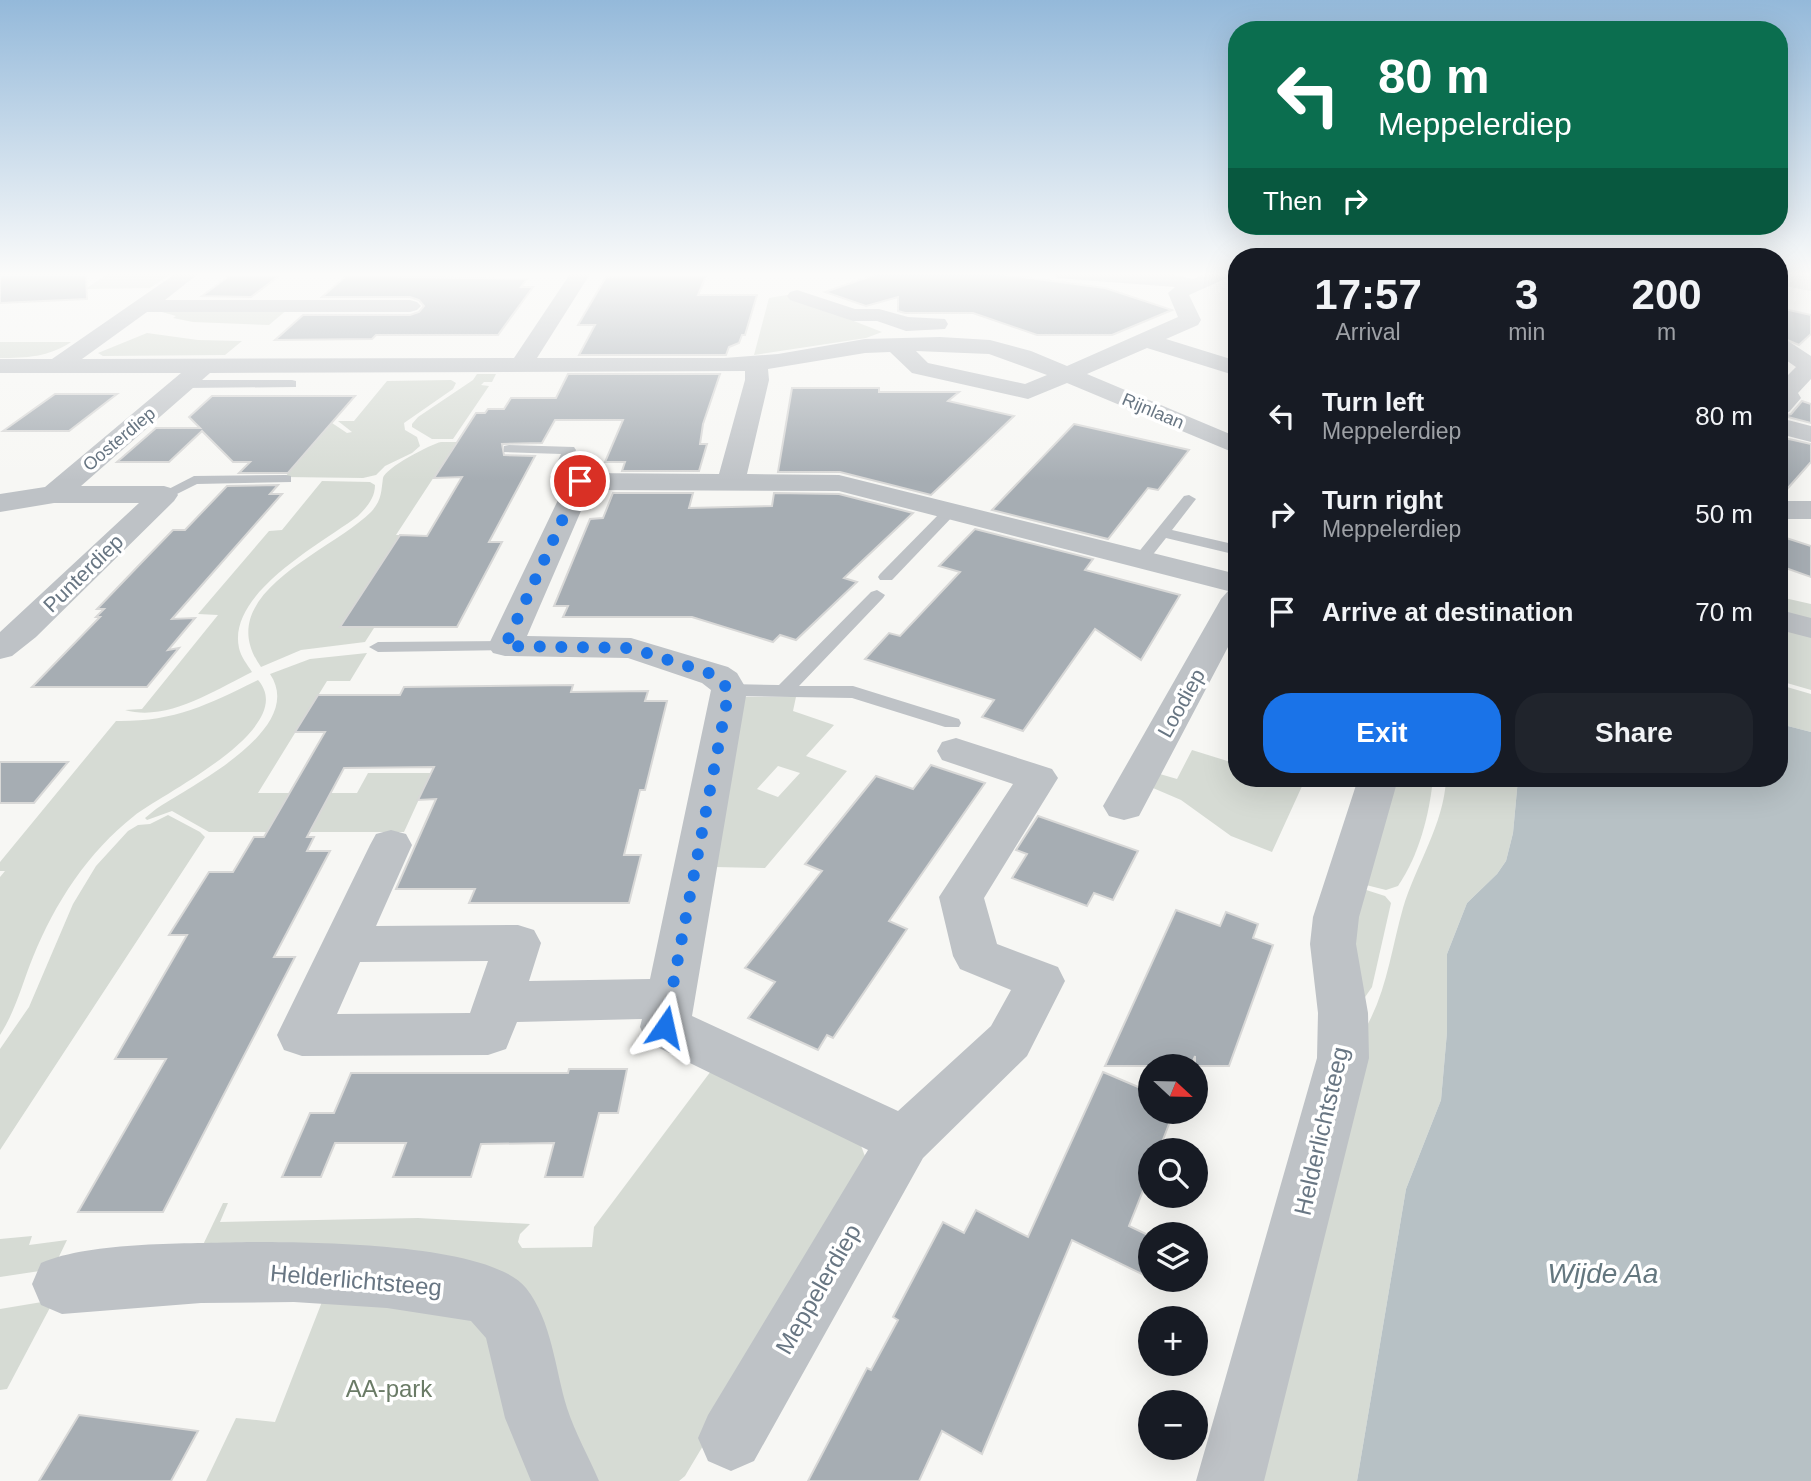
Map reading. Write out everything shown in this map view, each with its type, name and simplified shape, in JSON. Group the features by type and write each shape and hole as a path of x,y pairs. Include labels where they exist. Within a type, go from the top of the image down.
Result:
{"street":[{"path":"57,366 90,343"},
{"path":"522,364 535,343"},
{"path":"1024,343 1051,344"},
{"path":"894,345 920,368 1028,392 1139,343"},
{"path":"1156,343 1228,366"},
{"name":"Rijnlaan","path":"0,366 755,363 853,347 953,344 1013,353 1228,442"},
{"path":"1087,344 1099,344 1121,351"},
{"path":"1788,351 1810,366 1788,391"},
{"path":"731,481 757,380 755,363"},
{"name":"Oosterdiep","path":"54,494 205,365"},
{"path":"1788,428 1811,434"},
{"path":"904,1140 665,1027 729,690 715,675 631,648 505,646 580,481 839,483 1228,582"},
{"name":"Punterdiep","path":"0,503 54,494 164,495"},
{"name":"Punterdiep","path":"0,649 24,631 164,495"},
{"path":"1788,510 1811,510"},
{"name":"Loodiep","path":"1124,806 1228,615"},
{"path":"1788,622 1811,628"},
{"name":"Meppelerdiep","path":"731,1438 904,1140 1009,1041 1041,981 976,956 961,897 1038,778 954,737"},
{"name":"Helderlichtsteeg","path":"1230,1481 1343,1059 1343,1013 1333,944 1336,917 1376,787"},
{"path":"345,944 518,943 488,1034 302,1035 391,845"},
{"path":"498,1002 671,999"},
{"name":"Helderlichtsteeg","path":"62,1283 271,1271 385,1277 488,1296 505,1310 513,1325 537,1417 565,1481"}],"lane":[{"path":"184,384 292,384"},
{"path":"509,449 569,450 557,477 580,481"},
{"name":"Punterdiep","path":"164,495 194,480 286,479"},
{"path":"1141,559 1189,499"},
{"path":"886,576 950,511"},
{"path":"1162,532 1228,548"},
{"path":"786,689 877,595"},
{"path":"378,648 505,646"},
{"path":"729,690 853,692 954,737"}],"green space":[{"path":"0,343 69,343 37,356 0,358"},
{"path":"122,343 239,343 225,355 103,356 98,353"},
{"path":"757,343 832,343 754,355"},
{"path":"477,374 496,374 492,382 484,382 481,385 489,386 453,439 432,439 412,427 418,417 473,380"},
{"path":"451,380 456,383 453,389 404,423 405,430 417,437 420,446 412,453 385,466 376,475 363,478 285,477 332,423 347,433 352,432 338,421 354,421 387,381"},
{"path":"441,442 481,442 474,454 449,454 396,535 404,535 344,627 374,628 365,642 301,650 261,667 249,641 251,618 262,596 305,559 371,512 379,500 383,478 392,468"},
{"path":"322,481 370,482 375,485 375,490 370,502 358,516 280,572 247,608 239,628 239,648 252,672 174,708 141,713 125,710 142,709 218,615 198,614 269,531 282,530"},
{"path":"1788,599 1811,604 1811,619 1788,613"},
{"path":"1788,630 1811,636 1811,690 1788,683"},
{"path":"367,653 350,681 327,681 258,793 357,793 368,773 431,773 404,832 209,832 172,811 147,820 145,818 218,770 260,735 273,715 277,695 270,674 310,659"},
{"path":"258,680 266,699 260,718 245,738 197,776 117,830 74,880 42,937 15,1006 0,1035 0,877 5,871 0,871 0,862 116,721 173,715 223,697"},
{"path":"1788,687 1811,694 1811,732 1788,726"},
{"path":"743,697 796,697 793,711 834,725 806,756 847,771 765,868 714,867","holes":["778,766 800,773 778,797 757,789"]},
{"path":"1192,750 1228,761 1228,787 1302,787 1272,852 1231,836 1181,800 1146,785 1153,772 1177,779"},
{"path":"1391,787 1432,787 1426,821 1417,848 1398,886 1386,890 1362,884"},
{"path":"1445,787 1517,787 1513,833 1506,861 1497,874 1467,903 1447,954 1447,1032 1441,1100 1406,1189 1357,1481 1252,1481 1364,1031 1378,1001 1408,892 1429,844"},
{"path":"168,815 205,837 0,1150 0,1049 29,1007 73,904 96,866 128,831"},
{"path":"1360,888 1385,896 1391,903 1372,987 1361,1003 1350,985"},
{"path":"714,1067 860,1143 866,1159 862,1179 685,1476 679,1481 588,1481 534,1320 201,1249 223,1203 228,1203 220,1222 418,1218 530,1224 520,1234 518,1242 522,1248 592,1247 594,1227"},
{"path":"32,1236 29,1245 67,1240 53,1269 0,1277 0,1239"},
{"name":"AA-park","path":"327,1289 483,1316 536,1481 206,1481 236,1418 275,1422"},
{"path":"54,1300 7,1389 0,1390 0,1309"}],"water":[{"name":"Wijde Aa","path":"1788,726 1811,732 1811,1481 1357,1481 1406,1189 1441,1100 1447,1032 1447,954 1467,903 1497,874 1506,861 1513,833 1517,787 1788,787"}],"building":[{"path":"585,343 739,343 729,347 726,355 579,355"},
{"path":"568,374 720,374 703,424 700,444 707,444 699,471 622,471 625,462 605,462 623,420 555,420 542,443 502,444 504,455 535,456 489,542 502,542 457,627 340,627 400,535 427,536 462,477 434,478 476,413 485,413 488,409 504,409 511,398 556,398"},
{"path":"792,388 959,392 948,401 1014,416 931,495 840,472 778,472"},
{"path":"55,394 117,394 69,431 3,431"},
{"path":"212,396 355,396 288,473 239,473 250,462 233,462 202,431 169,462 117,462 156,428 200,428 189,417"},
{"path":"1802,401 1811,404 1811,423 1788,417"},
{"path":"1074,424 1189,450 1158,490 1148,488 1108,539 992,510"},
{"path":"1788,439 1811,444 1811,462 1788,488"},
{"path":"278,485 270,494 282,494 172,619 195,618 168,650 179,648 147,687 32,687 100,617 96,617 104,609 97,609 173,530 185,530 227,486"},
{"path":"613,493 693,493 689,508 772,506 774,493 839,494 913,513 844,578 857,582 796,640 780,635 773,642 692,617 563,617 568,606 554,606 590,519 603,518"},
{"path":"975,529 1093,559 1085,570 1180,595 1141,660 1095,629 1023,731 982,717 994,700 865,659 889,633 900,636 960,572 939,566"},
{"path":"1788,539 1811,546 1811,577 1788,569"},
{"path":"573,685 571,692 648,691 645,701 667,701 645,790 640,790 624,855 641,855 629,903 469,903 475,889 396,889 436,799 418,800 434,767 344,768 307,837 314,837 307,851 330,851 274,957 295,957 163,1212 78,1212 166,1059 115,1059 187,935 169,935 209,872 233,872 254,837 264,837 325,732 295,732 318,695 400,695 404,687"},
{"path":"0,762 68,762 34,803 0,803"},
{"path":"931,765 985,783 889,921 907,929 833,1038 827,1035 818,1050 748,1018 775,982 745,968 822,871 805,864 876,776 913,789"},
{"path":"1038,816 1138,851 1113,900 1094,893 1087,906 1012,878 1027,854 1016,850"},
{"path":"1176,910 1220,926 1226,912 1258,924 1253,938 1273,945 1229,1066 1208,1066 1208,1054 1138,1054 1138,1066 1105,1066"},
{"path":"569,1069 627,1069 618,1113 599,1113 583,1177 545,1177 554,1143 481,1144 471,1177 393,1177 406,1143 335,1143 321,1177 282,1177 310,1113 334,1113 351,1073 568,1073"},
{"path":"1103,1072 1138,1087 1138,1124 1169,1124 1164,1138 1138,1138 1138,1203 1129,1226 1138,1230 1138,1272 1072,1240 982,1454 942,1431 919,1481 808,1481 867,1368 871,1370 898,1320 893,1317 943,1222 964,1233 976,1210 1028,1237"},
{"path":"79,1415 198,1431 171,1481 39,1481"}],"route":[{"path":"580,481 505,646 631,648 715,675 724,681 729,690 665,1027"}]}
